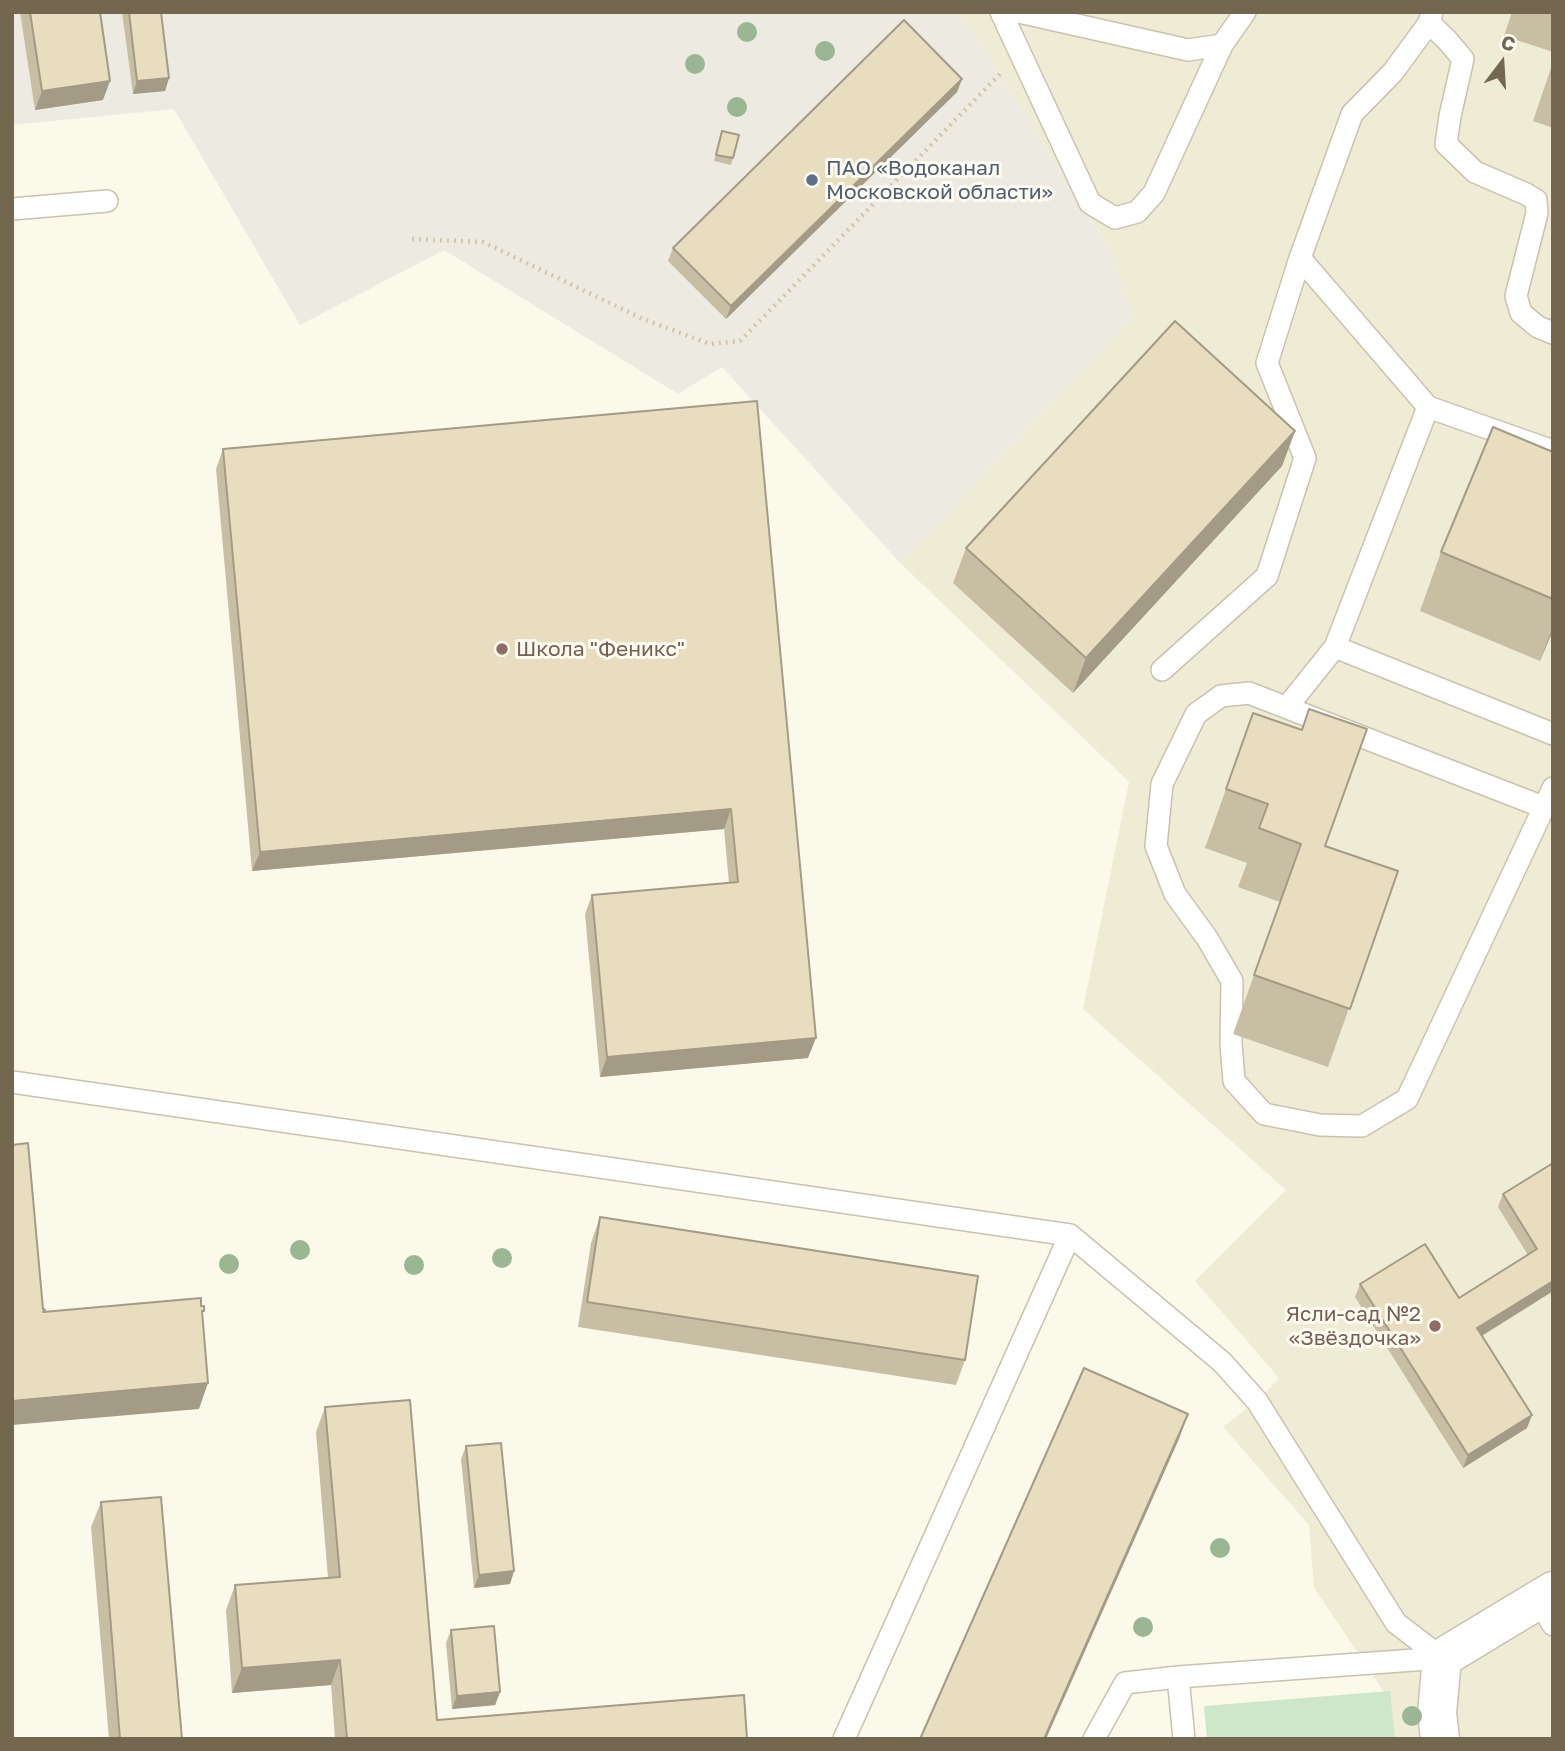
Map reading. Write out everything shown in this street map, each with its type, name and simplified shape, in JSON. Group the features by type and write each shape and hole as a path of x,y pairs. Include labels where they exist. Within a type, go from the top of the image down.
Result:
{"street":[{"path":"1440,1739 1437,1713 1442,1658 1548,1605"}],"lane":[{"path":"1001,12 1090,202 1115,218 1137,212 1154,193 1222,46 1245,12"},
{"path":"1019,12 1188,50 1222,46"},
{"path":"1161,670 1267,576 1306,458 1267,363 1300,258 1352,114 1393,72 1430,18 1463,59 1446,144 1475,172 1535,200 1537,213 1516,296 1521,313 1538,327 1553,333"},
{"path":"12,209 107,201"},
{"path":"1300,258 1428,407 1553,451"},
{"path":"1287,707 1335,647 1428,407"},
{"path":"1335,647 1553,734"},
{"path":"1544,807 1250,693 1221,696 1196,714 1162,783 1156,846 1175,894 1207,938 1231,981 1234,1081 1265,1114 1320,1125 1362,1126 1407,1099 1553,788"},
{"path":"12,1082 1070,1235 1222,1362 1257,1401 1396,1623 1442,1658"},
{"path":"844,1739 1070,1235"},
{"path":"1094,1739 1125,1683 1442,1658"},
{"path":"1178,1677 1184,1739"}],"path":[{"path":"412,239 483,242 643,319 710,344 740,341 1020,53"}],"shaded area":[{"path":"12,12 956,12 970,28 1111,251 1133,317 900,563 722,367 678,394 444,250 300,325 174,109 12,125"},
{"path":"956,12 1553,12 1553,1739 1389,1739 1383,1690 1314,1588 1309,1525 1223,1427 1257,1401 1279,1378 1195,1281 1286,1190 1083,1009 1129,782 900,563 1133,317 1111,251 970,28"}],"green space":[{"path":"1390,1691 1395,1739 1207,1739 1204,1706"}],"building":[{"path":"30,12 100,12 110,81 42,91"},
{"path":"129,12 161,12 169,78 137,81"},
{"path":"904,20 962,79 731,306 673,248"},
{"path":"722,131 739,135 733,158 716,155"},
{"path":"1175,321 1295,431 1086,658 966,548"},
{"name":"Школа \"Феникс\"","path":"757,401 816,1038 607,1057 592,895 738,882 731,809 260,852 223,449"},
{"path":"1493,427 1553,452 1553,599 1441,552"},
{"path":"1309,709 1367,729 1325,846 1398,871 1350,1009 1254,975 1301,844 1259,828 1268,804 1226,789 1253,713 1302,730"},
{"path":"28,1143 45,1310 43,1312 201,1298 201,1306 204,1306 202,1311 208,1383 12,1401 12,1145"},
{"name":"Ясли-сад №2 «Звёздочка»","path":"1553,1163 1553,1281 1477,1328 1532,1415 1468,1455 1360,1284 1425,1244 1459,1298 1537,1249 1503,1194"},
{"path":"600,1217 978,1276 965,1360 587,1302"},
{"path":"1084,1368 1188,1414 1044,1739 920,1739"},
{"path":"410,1400 437,1720 744,1695 747,1739 347,1739 340,1660 242,1668 235,1585 340,1577 325,1407"},
{"path":"501,1443 514,1571 479,1575 466,1446"},
{"path":"161,1497 182,1739 120,1739 101,1502"},
{"path":"494,1626 500,1692 457,1696 451,1630"}],"place":[{"name":"ПАО «Водоканал Московской области»","path":"812,180"},
{"name":"Школа \"Феникс\"","path":"502,649"},
{"name":"Ясли-сад №2 «Звёздочка»","path":"1435,1326"}]}
